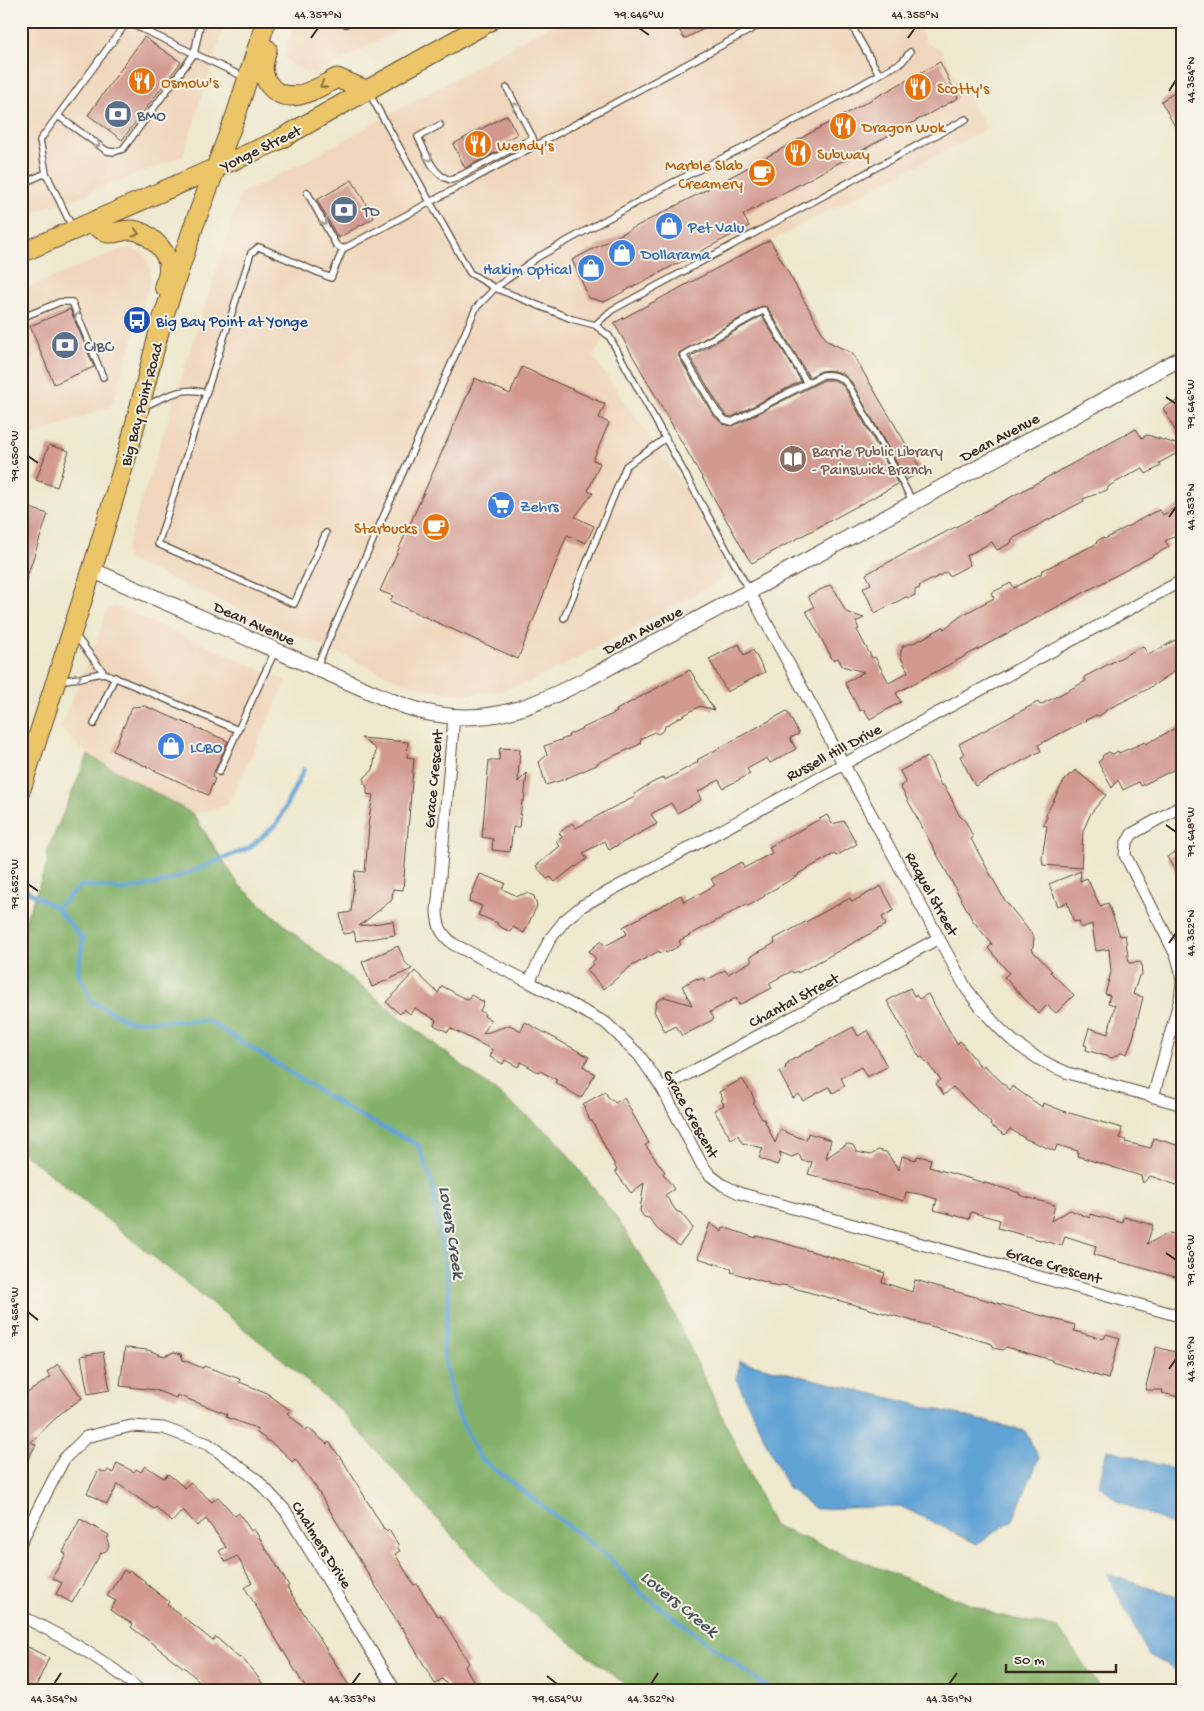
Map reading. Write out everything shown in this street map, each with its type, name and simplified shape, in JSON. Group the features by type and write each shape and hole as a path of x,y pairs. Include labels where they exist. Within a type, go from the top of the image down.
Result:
{"main road":[{"name":"Big Bay Point Road","path":"21,789 92,570 140,409 161,324 194,225 248,79 266,21"},
{"path":"266,21 269,41 262,72 264,78 274,90 287,96 303,95 337,78 368,91"},
{"name":"Yonge Street","path":"21,253 275,142 368,91 486,22"},
{"path":"82,227 108,233 133,230 145,235 157,244 166,256 169,264 168,275 159,302 161,324"}],"street":[{"name":"Dean Avenue","path":"92,570 394,702 434,714 454,717 506,713 547,699 1183,357"},
{"name":"Russell Hill Drive","path":"529,982 550,939 565,920 582,906 1183,580"},
{"name":"Raquel Street","path":"749,591 966,988 981,1009 996,1026 1024,1051 1053,1067 1068,1074 1183,1105"},
{"name":"Grace Crescent","path":"454,717 437,911 438,925 453,944 606,1023 640,1055 662,1088 702,1165 710,1175 723,1185 739,1193 1183,1317"},
{"path":"1153,1097 1180,999 1182,982 1180,968 1172,946 1124,855 1126,844 1132,834 1183,805"},
{"name":"Chantal Street","path":"662,1088 939,938"},
{"name":"Chalmers Drive","path":"21,1542 64,1459 86,1436 131,1426 163,1428 208,1444 256,1479 285,1510 395,1690"},
{"path":"21,1616 57,1634 128,1679 139,1690"}],"lane":[{"path":"58,116 106,151 114,152 123,149 194,54 200,21"},
{"path":"344,21 346,24 351,21"},
{"path":"326,533 294,604 158,544 251,253 259,248 331,278 343,249 767,21"},
{"path":"849,21 880,74"},
{"path":"82,227 46,173 40,140 127,22 248,79"},
{"path":"316,668 476,308 495,288 538,257 674,182 902,62 910,52"},
{"path":"440,125 418,137 438,175 445,180 452,180 533,138 507,88"},
{"path":"368,91 470,273 495,288 572,319 595,325 610,336 749,591"},
{"path":"595,325 612,310 966,119"},
{"path":"21,184 46,173"},
{"path":"307,192 336,245 343,249"},
{"path":"21,318 60,302 72,302 103,377"},
{"path":"807,383 764,310 684,355 716,412 725,420 732,422 824,375 833,374 841,377 848,384 913,502"},
{"path":"140,409 172,394 186,390 196,389 206,393"},
{"path":"564,618 626,466 666,438"},
{"path":"72,632 104,673"},
{"path":"219,772 276,650"},
{"path":"54,686 74,677 79,678 85,675 104,673 238,730"},
{"path":"94,724 115,677"}],"shaded area":[{"path":"21,21 226,21 183,156 21,217"},
{"path":"295,21 414,21 314,74 290,64 285,57"},
{"path":"561,21 915,21 927,44 941,50 986,129 614,323 593,356 681,482 721,557 724,569 723,579 542,677 500,691 469,694 439,692 403,682 126,559 125,552 241,193 319,154 532,35"},
{"path":"130,248 143,253 147,260 150,268 150,283 112,406 21,440 21,290 122,249"},
{"path":"115,606 287,681 228,805 193,814 88,755 60,728 96,643 107,609"}],"green space":[{"path":"88,755 193,814 239,885 303,941 555,1138 621,1224 667,1299 774,1526 997,1615 1058,1628 1102,1690 633,1690 498,1587 343,1413 288,1364 21,1151 21,931 47,865 48,849"}],"water":[{"path":"739,1361 1025,1431 1039,1458 1013,1520 977,1544 900,1506 816,1509 788,1488 737,1381"},
{"path":"1107,1449 1183,1472 1183,1529 1117,1501 1099,1485"},
{"path":"1107,1574 1183,1599 1183,1684 1173,1668 1149,1655"}],"building":[{"path":"675,21 719,21 684,39"},
{"path":"144,37 181,62 122,140 88,115"},
{"path":"940,62 958,98 743,215 749,226 604,302 589,298 572,260 723,181"},
{"path":"1183,88 1183,141 1161,101"},
{"name":"Wendy's","path":"507,115 517,134 502,143 504,148 465,168 453,144"},
{"name":"TD","path":"352,180 374,218 338,238 317,200"},
{"name":"Barrie Public Library - Painswick Branch","path":"770,240 827,341 852,353 922,471 906,480 851,381 842,373 830,370 821,371 809,377 768,308 762,306 679,353 679,357 713,415 723,424 733,426 824,380 834,380 846,390 898,484 752,563 614,323"},
{"name":"CIBC","path":"70,309 94,367 54,384 30,326"},
{"path":"762,316 801,381 732,417 727,416 690,357"},
{"name":"Zehrs","path":"522,367 605,404 599,418 609,423 593,460 600,463 588,491 593,493 575,517 594,526 586,543 567,535 518,659 390,601 393,596 380,591 475,378 510,394"},
{"path":"1183,398 1183,445 1163,408"},
{"path":"1136,429 1142,438 1147,435 1183,446 1183,450 1159,463 1161,466 1146,474 1142,468 1109,486 1107,490 1083,499 1084,501 1012,539 1011,543 997,550 992,542 966,556 970,565 949,576 947,572 919,586 920,588 915,590 915,595 909,598 906,597 875,613 863,588 871,584 866,574"},
{"path":"49,445 69,451 57,487 36,480"},
{"path":"1183,503 1183,531 1165,541 1169,547 896,693 901,702 870,719 864,709 860,711 845,683 864,672 842,666 838,658 833,660 806,611 814,607 808,596 830,585 836,592 846,612 864,618 856,622 859,629 857,630 872,658 875,657 889,683 908,672 900,655 903,646 918,641 943,627 944,629 962,615 994,598 991,593 1011,583 1014,588 1042,573 1041,571 1096,544 1102,538 1105,539 1152,513 1160,510 1163,515"},
{"path":"24,506 48,514 24,586 21,585 21,516"},
{"path":"1183,636 1183,666 1146,690 1106,710 1099,716 1096,715 1038,745 1041,751 975,786 960,756 964,754 959,744 1038,702 1040,705 1086,681 1084,677 1143,646 1148,655"},
{"path":"739,644 744,655 753,650 765,672 727,692 709,659"},
{"path":"690,670 714,710 700,706 665,726 664,730 658,734 654,732 641,739 640,744 597,763 597,765 546,785 539,762 547,755 544,746 569,737 568,735 617,712 616,710"},
{"name":"LCBO","path":"145,706 228,741 212,777 215,779 208,795 113,751 132,707"},
{"path":"787,711 799,734 790,738 796,749 770,763 767,758 747,769 750,774 723,788 719,780 698,792 701,800 677,813 671,803 651,814 657,824 609,850 605,841 583,853 587,859 555,882 551,877 547,879 536,866 560,846 556,842 562,837 559,833 572,823 576,828 635,797 634,794 650,784 664,777 665,780 698,762 697,760"},
{"path":"1183,724 1183,765 1141,786 1139,782 1123,790 1118,780 1112,788 1098,762 1102,759 1103,755 1109,752 1113,754 1118,751 1119,753 1145,742 1146,744"},
{"path":"361,738 408,742 407,757 414,758 403,890 393,889 392,900 359,926 393,921 395,935 356,941 354,931 343,934 340,914 351,912 355,871 365,872 368,825 373,795 367,794 364,778 373,770 376,749"},
{"path":"500,748 520,749 518,782 527,773 519,827 513,827 510,852 492,850 493,839 482,837 489,760 499,760"},
{"path":"927,757 941,786 943,785 959,815 966,822 973,837 971,839 1004,899 1034,937 1031,949 1052,971 1050,972 1074,995 1056,1013 1047,1005 1039,1014 1004,977 1009,973 988,948 992,944 973,921 900,786 906,783 900,771"},
{"path":"1075,770 1106,795 1091,813 1083,831 1081,868 1043,865 1042,858 1047,826 1043,825 1047,817 1046,815 1062,784"},
{"path":"827,815 832,824 844,821 857,844 836,856 834,854 798,874 748,906 747,904 679,941 681,945 666,953 665,951 660,953 659,951 630,967 604,989 587,970 596,959 589,951 601,941 605,946 627,934 623,927 681,895 684,902 703,892 715,885 711,879 741,862 744,868 772,853 769,847"},
{"path":"1183,848 1183,885 1167,857"},
{"path":"1081,871 1080,881 1087,878 1100,906 1108,903 1120,936 1125,935 1129,963 1141,962 1142,975 1139,976 1133,994 1143,997 1133,1038 1127,1054 1122,1052 1112,1058 1086,1050 1087,1046 1084,1045 1089,1028 1108,1034 1115,1005 1108,1003 1110,995 1105,994 1111,972 1109,949 1096,951 1092,924 1081,928 1079,921 1074,922 1067,902 1058,906 1049,884"},
{"path":"480,874 505,883 502,889 517,896 527,893 534,896 537,906 524,933 513,927 510,932 497,925 498,923 478,915 482,906 469,901"},
{"path":"881,886 894,910 882,917 886,925 798,973 797,971 793,973 792,971 769,983 772,988 739,1005 736,998 710,1012 714,1019 682,1036 676,1026 665,1032 654,1011 657,1001 665,997 692,1005 682,986 697,978 698,980 703,978 705,981 725,970 728,974 752,961 750,957 775,943 774,939 850,898 852,902"},
{"path":"398,946 405,962 412,969 372,987 362,962"},
{"path":"415,971 438,993 442,986 468,1000 471,995 484,1002 480,1011 491,1020 483,1034 510,1025 521,1031 525,1022 589,1057 583,1066 595,1074 581,1098 555,1082 557,1080 521,1062 518,1067 505,1060 503,1064 490,1057 493,1050 450,1028 448,1032 434,1025 436,1020 415,1008 410,1014 404,1009 400,1014 386,1002"},
{"path":"910,988 914,996 916,995 919,999 928,994 957,1044 960,1041 982,1068 984,1065 1010,1090 1012,1086 1042,1107 1043,1103 1066,1112 1122,1128 1120,1138 1126,1140 1125,1142 1151,1148 1154,1138 1183,1147 1183,1187 1150,1176 1143,1183 1141,1176 1077,1156 1078,1151 1057,1145 1055,1151 1026,1139 1010,1129 1005,1135 990,1125 991,1123 953,1087 944,1095 936,1084 941,1080 922,1057 920,1058 887,1001"},
{"path":"853,1027 858,1036 868,1030 887,1067 867,1077 861,1067 841,1078 845,1086 833,1093 829,1087 803,1101 799,1094 793,1098 779,1072 786,1068 785,1066 789,1064 788,1062"},
{"path":"742,1079 752,1094 755,1102 753,1103 762,1119 764,1119 775,1143 780,1130 806,1140 808,1133 831,1140 826,1158 847,1144 853,1145 857,1152 871,1155 878,1150 886,1152 899,1170 902,1156 916,1160 917,1156 931,1159 929,1167 1055,1205 1051,1221 1070,1210 1090,1218 1090,1214 1123,1223 1124,1217 1153,1225 1147,1244 1169,1233 1175,1234 1178,1239 1183,1240 1177,1263 1183,1264 1183,1279 1094,1255 1096,1246 1065,1236 1062,1246 998,1228 1000,1220 971,1212 969,1219 934,1210 937,1199 906,1192 904,1201 808,1174 812,1162 802,1161 799,1154 792,1157 779,1152 781,1156 777,1165 759,1158 763,1148 742,1143 738,1135 731,1139 714,1110 724,1105 719,1092"},
{"path":"605,1092 610,1100 612,1099 615,1103 624,1098 649,1143 645,1145 665,1172 663,1173 674,1189 665,1195 677,1212 680,1212 693,1228 679,1246 657,1229 649,1218 644,1217 640,1211 644,1183 631,1193 615,1171 617,1170 592,1121 590,1121 583,1104"},
{"path":"710,1223 722,1232 723,1227 756,1238 756,1236 773,1240 885,1273 882,1282 912,1292 915,1280 1075,1325 1074,1331 1104,1339 1106,1334 1120,1338 1108,1379 1052,1362 1052,1360 1006,1347 1002,1350 994,1348 992,1344 949,1331 783,1285 779,1287 770,1285 769,1283 731,1272 732,1269 698,1258"},
{"path":"1156,1347 1183,1354 1183,1398 1162,1393 1163,1390 1145,1390"},
{"path":"125,1348 148,1350 164,1356 174,1352 181,1354 183,1360 240,1379 239,1382 265,1392 290,1410 287,1413 306,1430 308,1428 327,1444 329,1442 345,1464 384,1529 387,1532 389,1530 399,1546 397,1547 400,1551 395,1554 414,1585 417,1584 435,1613 438,1616 440,1615 469,1663 465,1666 477,1690 452,1690 442,1679 435,1684 315,1486 295,1459 292,1462 282,1451 256,1432 258,1429 226,1417 227,1414 177,1395 176,1398 155,1390 120,1386"},
{"path":"103,1352 110,1390 88,1394 81,1356"},
{"path":"58,1364 82,1398 61,1413 31,1442 36,1445 21,1470 21,1399 51,1377 47,1372"},
{"path":"117,1463 134,1472 136,1469 141,1472 145,1466 164,1478 168,1474 185,1488 190,1482 212,1502 218,1497 235,1516 239,1513 251,1531 254,1529 270,1554 289,1586 287,1587 352,1690 307,1690 245,1588 252,1583 237,1556 226,1562 219,1551 226,1547 206,1519 197,1526 183,1510 172,1522 156,1507 154,1509 118,1484 107,1504 87,1493 99,1470 106,1473 108,1470 113,1473"},
{"path":"80,1519 109,1535 107,1539 109,1546 106,1551 101,1553 72,1603 56,1594 62,1583 52,1578 66,1554 63,1552"},
{"path":"124,1570 128,1573 130,1571 145,1581 169,1602 167,1604 213,1641 216,1637 239,1658 241,1657 266,1690 209,1690 184,1667 131,1627 133,1624 110,1610 116,1601 107,1596"},
{"path":"28,1647 49,1658 34,1690 21,1690 21,1660"}],"waterway":[{"path":"56,908 82,885 126,890 165,882 249,848 277,824 304,769"},
{"name":"Lovers Creek","path":"21,887 56,908 83,939 78,972 91,1001 129,1021 209,1021 351,1111 418,1145 432,1181 449,1292 443,1351 454,1405 479,1457 610,1558 641,1593 771,1690"}],"place":[{"name":"Osmow's","path":"142,81"},
{"name":"Scotty's","path":"918,87"},
{"name":"BMO","path":"118,114"},
{"name":"Dragon Wok","path":"843,126"},
{"name":"Wendy's","path":"478,144"},
{"name":"Subway","path":"798,153"},
{"name":"Marble Slab Creamery","path":"762,173"},
{"name":"TD","path":"344,210"},
{"name":"Pet Valu","path":"669,226"},
{"name":"Dollarama","path":"622,253"},
{"name":"Hakim Optical","path":"591,268"},
{"name":"Big Bay Point at Yonge","path":"137,320"},
{"name":"CIBC","path":"65,345"},
{"name":"Barrie Public Library - Painswick Branch","path":"793,459"},
{"name":"Zehrs","path":"501,505"},
{"name":"Starbucks","path":"436,527"},
{"name":"LCBO","path":"171,746"}]}
